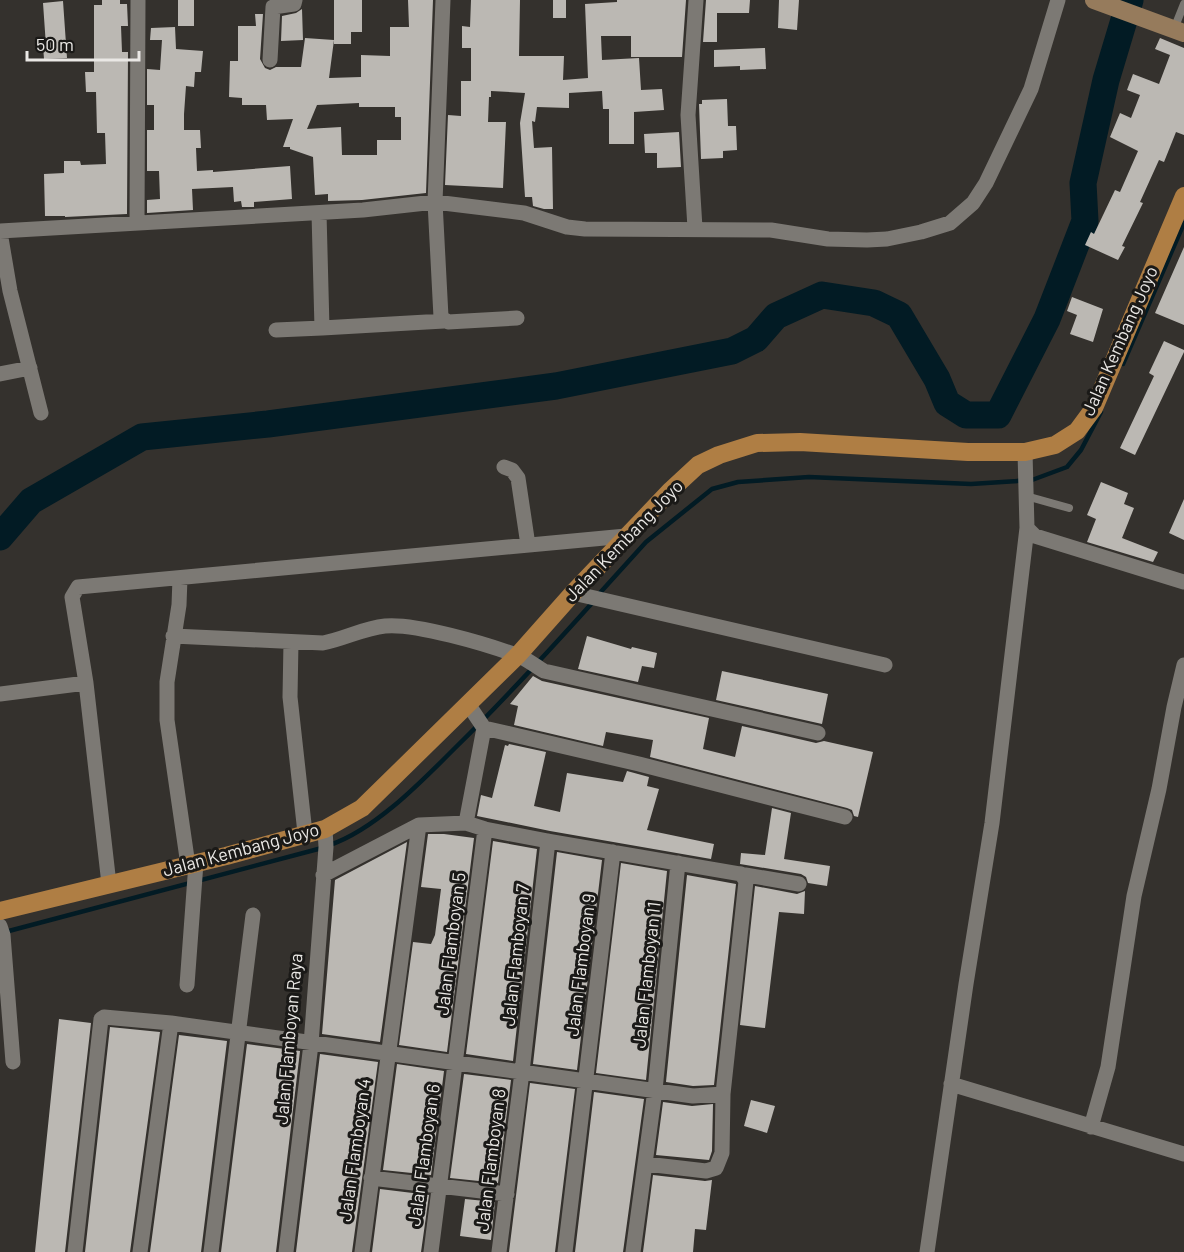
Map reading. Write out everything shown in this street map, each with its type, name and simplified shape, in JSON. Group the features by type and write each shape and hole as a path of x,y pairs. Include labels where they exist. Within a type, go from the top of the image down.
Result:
{"main road":[{"path":"1094,0 1174,29"},
{"name":"Jalan Kembang Joyo","path":"0,910 325,829 362,808 518,655 626,536 698,465 719,455 757,443 800,442 968,452 1025,452 1055,446 1077,431 1094,408 1184,196"}],"street":[{"path":"137,223 138,0"},
{"path":"270,60 273,7 294,4 295,0"},
{"path":"443,0 435,202 441,314 444,321"},
{"path":"695,228 688,115 696,0"},
{"path":"41,413 10,291 0,231 319,213 435,202 524,213 567,227 585,229 771,230 828,239 867,240 887,239 921,232 950,223 972,203 986,183 1031,89 1058,0"},
{"path":"319,213 322,328"},
{"path":"276,330 517,318"},
{"path":"0,374 30,368"},
{"path":"927,1252 992,823 1027,528 1025,452"},
{"path":"504,467 512,470 518,478 528,545"},
{"path":"1027,528 1035,536 1184,582"},
{"path":"109,884 86,683 72,597 78,587 626,536"},
{"path":"180,578 166,682 167,720 192,864 187,985"},
{"path":"573,593 885,665"},
{"path":"173,636 323,644 365,630 387,626 418,629 518,655 544,671 818,733"},
{"path":"291,642 290,697 304,833"},
{"path":"1091,1127 1108,1067 1134,896 1184,665"},
{"path":"0,694 86,683"},
{"path":"468,704 484,728 639,764 844,817"},
{"path":"466,823 484,728"},
{"path":"323,875 419,825 466,823 484,829 548,841 799,884"},
{"name":"Jalan Flamboyan 4","path":"362,1252 370,1178 419,825"},
{"name":"Jalan Flamboyan Raya","path":"286,1252 311,1044 325,829"},
{"name":"Jalan Flamboyan 5","path":"456,1064 484,829"},
{"name":"Jalan Flamboyan 7","path":"522,1072 548,841"},
{"name":"Jalan Flamboyan 9","path":"565,1252 613,852"},
{"name":"Jalan Flamboyan 11","path":"633,1252 655,1090 678,863"},
{"path":"646,1164 706,1171 716,1168 722,1153 723,1094 746,881 741,874"},
{"path":"211,1252 253,915"},
{"path":"0,926 3,935 13,1062"},
{"path":"75,1252 101,1019 108,1017 171,1023 693,1096 723,1094"},
{"path":"140,1252 171,1023"},
{"name":"Jalan Flamboyan 6","path":"431,1252 456,1064"},
{"name":"Jalan Flamboyan 8","path":"499,1252 522,1072"},
{"path":"951,1084 1184,1154"},
{"path":"370,1178 507,1194"}],"lane":[{"path":"1174,29 1184,4"},
{"path":"1026,496 1069,508"}],"building":[{"path":"102,0 120,0 120,4 127,4 128,26 121,26 122,52 128,52 127,214 45,216 44,174 64,173 64,161 80,161 81,165 106,164 105,133 97,133 96,92 86,92 85,72 94,72 94,5 102,5"},
{"path":"178,0 194,0 194,26 178,26"},
{"path":"334,0 362,0 362,32 351,32 351,44 334,44"},
{"path":"408,0 433,0 426,193 328,201 328,194 315,195 313,157 290,149 290,147 283,147 293,119 267,120 266,105 242,105 242,98 229,97 230,61 238,61 238,26 256,26 255,14 263,14 260,59 265,68 270,70 276,67 301,67 305,38 334,40 329,78 361,77 361,55 390,56 390,27 409,27","holes":["359,103 359,107 395,107 395,117 401,117 401,140 377,140 377,155 342,155 341,127 307,129 317,105"]},
{"path":"471,0 520,0 519,56 564,56 563,80 588,78 585,4 617,2 617,0 686,0 682,57 631,57 631,36 601,36 602,60 639,58 641,90 662,89 664,110 634,112 634,144 609,144 609,109 603,109 602,91 569,93 569,108 537,107 535,122 532,121 534,148 552,147 553,209 533,206 532,197 525,197 520,123 525,93 491,91 491,97 489,97 488,122 506,122 503,188 445,185 448,115 461,116 461,81 471,81 471,48 462,48 462,26 470,27"},
{"path":"553,0 566,0 566,18 553,18"},
{"path":"706,0 750,0 749,13 717,13 717,42 703,42"},
{"path":"779,0 799,0 797,30 778,28"},
{"path":"63,1 67,58 44,59 43,46 46,46 43,3"},
{"path":"302,9 303,40 281,41 282,16"},
{"path":"175,27 176,49 203,51 201,72 195,72 194,87 186,86 184,114 184,130 200,130 201,148 196,148 197,171 213,170 213,172 290,166 292,199 254,202 254,207 242,207 241,201 234,202 233,187 192,189 193,210 147,213 147,200 160,199 159,171 147,171 147,130 154,130 154,105 147,105 147,69 160,70 162,40 150,40 151,28"},
{"path":"1160,38 1184,48 1184,135 1176,132 1164,162 1159,160 1118,260 1085,245 1091,232 1094,234 1115,190 1120,192 1138,151 1110,137 1120,113 1131,118 1140,95 1127,90 1133,74 1159,84 1170,55 1155,49"},
{"path":"765,48 766,69 740,70 740,66 714,67 714,50"},
{"path":"727,99 728,126 736,126 737,150 723,151 723,158 701,159 699,104 702,104 702,100"},
{"path":"679,132 681,167 657,168 657,153 645,153 644,134"},
{"path":"1184,247 1184,325 1155,313"},
{"path":"1072,297 1103,309 1093,342 1070,334 1077,315 1067,311"},
{"path":"1164,341 1184,352 1135,455 1120,448 1154,376 1149,373"},
{"path":"1101,482 1128,493 1124,504 1134,508 1122,538 1158,552 1153,562 1087,542 1096,519 1087,515"},
{"path":"1184,499 1184,540 1169,533"},
{"path":"587,636 631,649 632,647 657,653 654,668 642,666 638,682 578,669"},
{"path":"722,671 828,694 822,724 716,700"},
{"path":"533,676 542,681 709,718 703,749 735,757 742,726 816,743 824,741 873,752 858,817 847,808 650,757 653,740 606,732 603,746 514,725 518,706 510,704"},
{"path":"505,745 546,752 534,806 560,812 567,773 623,782 627,771 649,777 647,786 659,789 647,830 714,844 711,859 477,816 481,795 492,798"},
{"path":"772,808 791,813 784,859 830,866 827,886 808,883 806,877 801,874 740,864 741,853 765,855"},
{"path":"428,834 474,838 447,1052 399,1045 413,942 431,944 435,935 441,889 421,887"},
{"path":"493,841 537,849 513,1061 466,1054"},
{"path":"407,842 380,1042 322,1034 335,880"},
{"path":"557,852 602,860 577,1070 533,1064"},
{"path":"621,863 667,871 646,1080 596,1073"},
{"path":"687,875 736,884 714,1085 693,1086 666,1082"},
{"path":"755,886 797,894 805,891 804,914 779,912 765,1028 740,1025"},
{"path":"59,1019 91,1023 65,1252 35,1252"},
{"path":"110,1027 160,1032 130,1252 85,1252"},
{"path":"179,1035 227,1041 201,1252 150,1252"},
{"path":"247,1044 300,1051 276,1252 221,1252"},
{"path":"320,1054 378,1062 352,1252 296,1252"},
{"path":"397,1064 444,1071 431,1175 383,1170"},
{"path":"464,1074 511,1080 498,1183 450,1178"},
{"path":"530,1083 575,1089 555,1252 509,1252"},
{"path":"594,1092 644,1099 623,1252 575,1252"},
{"path":"751,1100 775,1106 767,1133 744,1126"},
{"path":"663,1102 692,1106 713,1104 712,1151 709,1160 656,1155"},
{"path":"653,1175 712,1180 706,1230 695,1229 693,1252 643,1252"},
{"path":"380,1189 429,1195 421,1252 372,1252"},
{"path":"465,1199 495,1202 491,1240 460,1236"}],"waterway":[{"path":"0,537 31,501 142,437 268,424 556,386 732,351 756,339 776,316 822,295 874,303 899,315 937,379 947,403 966,415 998,415 1047,319 1085,221 1083,183 1106,80 1130,0"},
{"path":"1123,364 1184,223"},
{"path":"598,595 646,542 712,489 738,482 809,477 971,484 1032,480 1067,467 1081,450 1101,412"},
{"path":"330,845 364,828 413,789 508,694 593,602"},
{"path":"5,932 322,848"}]}
